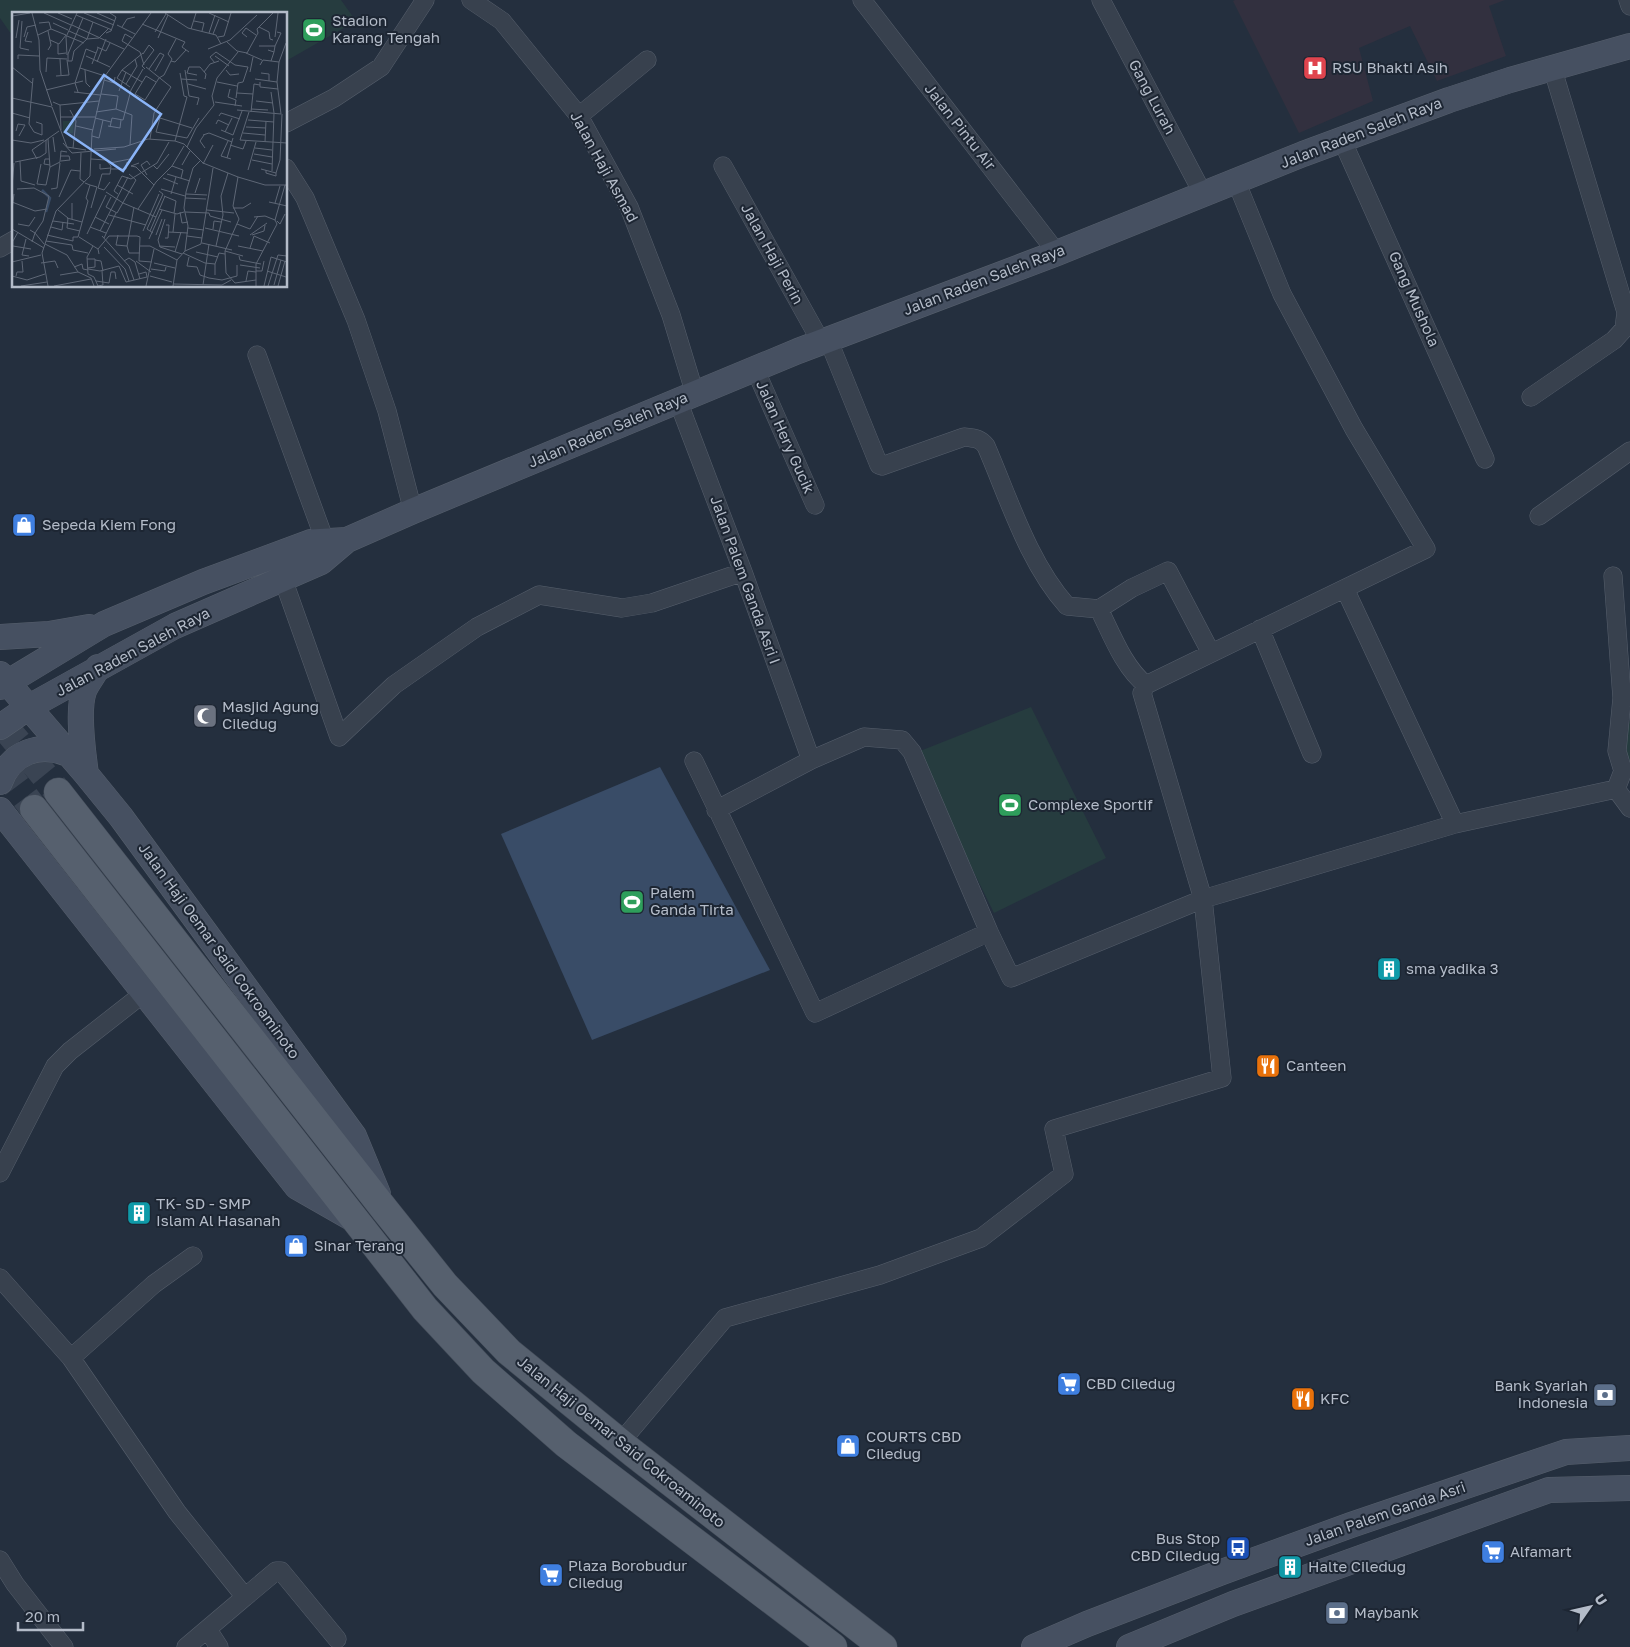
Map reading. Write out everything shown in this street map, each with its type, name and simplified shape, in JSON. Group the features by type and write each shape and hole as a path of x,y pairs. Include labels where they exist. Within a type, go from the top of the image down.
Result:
{"main road":[{"name":"Jalan Haji Oemar Said Cokroaminoto","path":"58,792 445,1285 509,1352 620,1442 883,1647"},
{"path":"34,809 353,1219 425,1309 483,1372 566,1444 833,1647"}],"street":[{"path":"288,122 334,98 381,67 425,0"},
{"name":"Jalan Haji Asmad","path":"471,0 502,20 579,116 629,207 672,315 686,397"},
{"name":"Jalan Pintu Air","path":"862,0 1057,253"},
{"name":"Gang Lurah","path":"1101,0 1202,194"},
{"path":"1628,0 1630,6"},
{"name":"Jalan Raden Saleh Raya","path":"2,681 104,624 203,582 311,542 336,540 413,511 824,340 1057,253 1342,140 1449,100 1552,67 1630,46"},
{"path":"579,116 647,60"},
{"path":"1531,397 1614,340 1624,329 1628,311 1552,67"},
{"name":"Gang Mushola","path":"1342,140 1485,459"},
{"name":"Jalan Haji Perin","path":"723,166 824,340 860,418 877,462 882,466 964,437 978,438 986,446 1031,550 1045,577 1067,606 1099,609"},
{"path":"288,171 304,198 356,320 387,411 413,511"},
{"path":"620,1442 724,1318 880,1275 981,1238 1064,1174 1054,1129 1222,1078 1203,899 1142,694 1146,684 1426,549 1354,429 1282,294 1236,181"},
{"path":"0,248 12,241"},
{"path":"257,355 336,540"},
{"name":"Jalan Hery Gucik","path":"755,369 815,506"},
{"name":"Jalan Palem Ganda Asri I","path":"686,397 743,572 811,760"},
{"path":"1539,516 1630,452"},
{"name":"Jalan Raden Saleh Raya","path":"0,727 29,707 175,626 321,562 336,540"},
{"path":"283,578 339,737 394,685 477,628 539,596 622,608 652,603 743,572"},
{"path":"1146,684 1140,680 1119,650 1099,609 1132,588 1168,572 1212,653"},
{"path":"1613,576 1626,698 1617,751 1626,768 1616,789"},
{"path":"1344,589 1455,824"},
{"path":"0,637 49,634 104,624"},
{"path":"1260,629 1312,754"},
{"path":"86,774 83,752 82,710 84,692 98,668"},
{"name":"Jalan Haji Oemar Said Cokroaminoto","path":"2,681 29,707 121,817 354,1136 385,1210"},
{"path":"716,810 811,760 864,737 902,740 912,752 989,932 1011,978 1203,899 1455,824 1616,789"},
{"path":"0,782 8,766 25,753 47,748 68,754"},
{"path":"694,761 815,1013 989,932"},
{"path":"1616,789 1630,808"},
{"path":"0,810 297,1188 353,1219"},
{"path":"0,1173 55,1066 70,1051 144,993"},
{"path":"71,1358 154,1284 193,1256"},
{"path":"0,1278 71,1358 177,1512 245,1597"},
{"name":"Jalan Palem Ganda Asri","path":"1034,1647 1072,1630 1222,1572 1566,1452 1630,1448"},
{"path":"1129,1647 1233,1604 1549,1490 1630,1488"},
{"path":"0,1560 15,1584 64,1647"},
{"path":"186,1647 276,1571 280,1571 337,1639"},
{"path":"1222,1572 1233,1604"},
{"path":"208,1630 219,1647"}],"shaded area":[{"name":"RSU Bhakti Asih","path":"1505,0 1489,6 1506,56 1437,81 1410,26 1359,48 1373,101 1299,133 1233,1"}],"green space":[{"name":"Stadion Karang Tengah","path":"0,0 341,0 356,21 288,60 288,12 12,12 12,35 0,18"},
{"name":"Complexe Sportif","path":"1031,707 1106,858 994,913 915,753"},
{"path":"1630,721 1630,761 1628,762 1624,731"}],"water":[{"name":"Palem Ganda Tirta","path":"660,767 770,970 592,1040 501,834"}],"tunnel":[{"path":"0,721 58,792"},
{"path":"0,764 34,809"}],"place":[{"name":"Stadion Karang Tengah","path":"314,30"},
{"name":"RSU Bhakti Asih","path":"1315,68"},
{"name":"Sepeda Kiem Fong","path":"24,525"},
{"name":"Masjid Agung Ciledug","path":"205,716"},
{"name":"Complexe Sportif","path":"1010,805"},
{"name":"Palem Ganda Tirta","path":"632,902"},
{"name":"sma yadika 3","path":"1389,969"},
{"name":"Canteen","path":"1268,1066"},
{"name":"TK- SD - SMP Islam Al Hasanah","path":"139,1213"},
{"name":"Sinar Terang","path":"296,1246"},
{"name":"CBD Ciledug","path":"1069,1384"},
{"name":"Bank Syariah Indonesia","path":"1605,1395"},
{"name":"KFC","path":"1303,1399"},
{"name":"COURTS CBD Ciledug","path":"848,1446"},
{"name":"Bus Stop CBD Ciledug","path":"1238,1548"},
{"name":"Alfamart","path":"1493,1552"},
{"name":"Halte Ciledug","path":"1290,1567"},
{"name":"Plaza Borobudur Ciledug","path":"551,1575"},
{"name":"Maybank","path":"1337,1613"}]}
